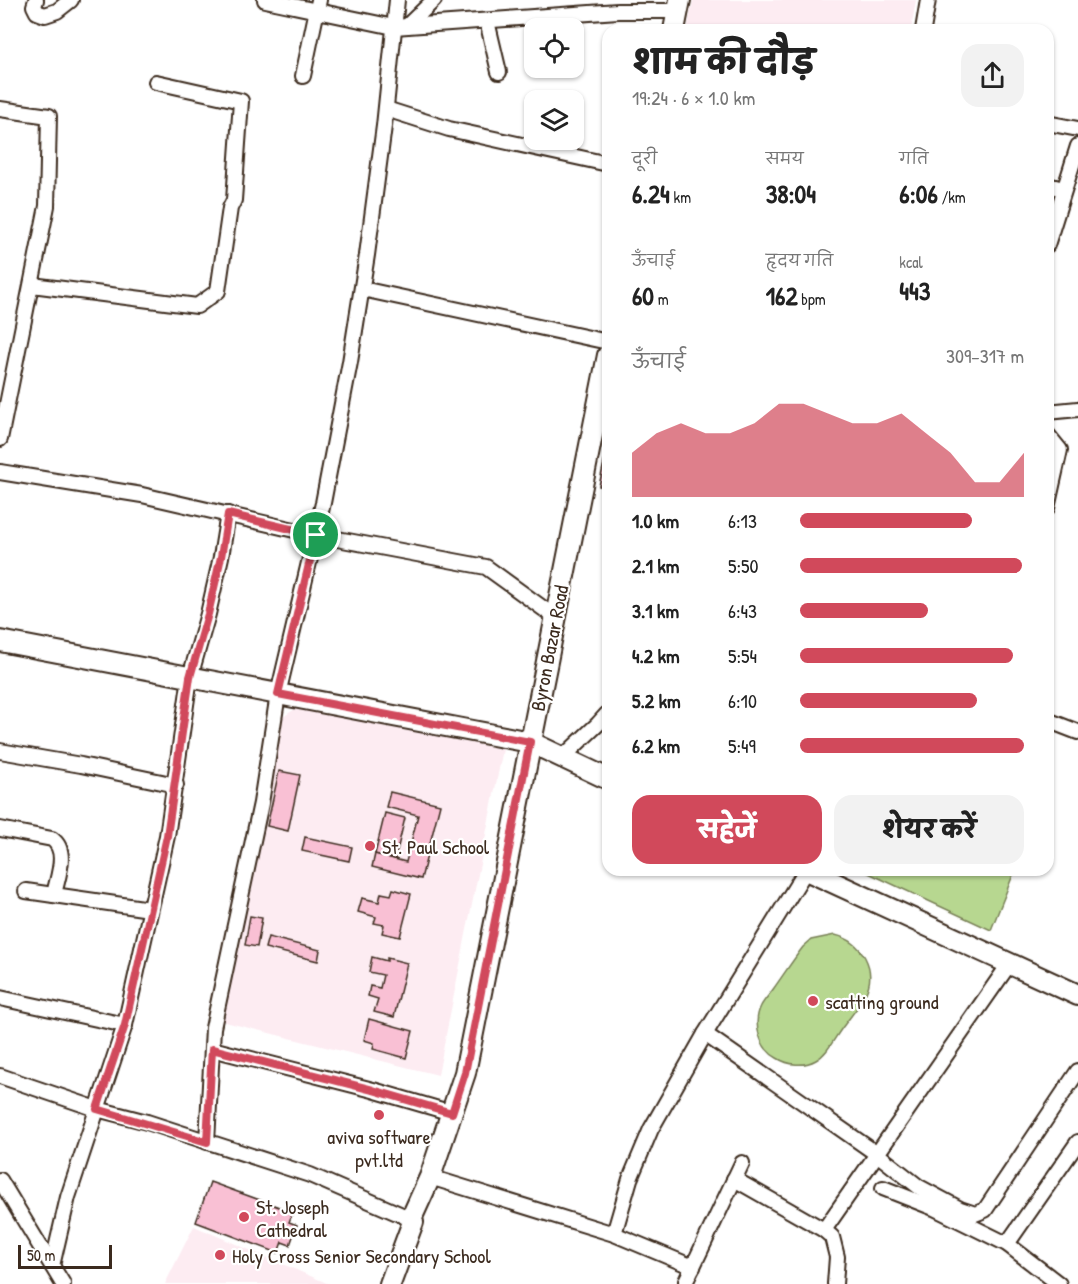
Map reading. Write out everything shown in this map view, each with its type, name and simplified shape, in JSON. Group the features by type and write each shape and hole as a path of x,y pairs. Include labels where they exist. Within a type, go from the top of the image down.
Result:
{"street":[{"path":"36,0 34,6 38,12 45,15 57,11 71,0"},
{"path":"265,0 318,5 400,26 618,11 677,14"},
{"path":"207,1142 213,1028 261,802 278,694 316,535 350,362 400,26 398,0"},
{"path":"400,26 434,0"},
{"path":"924,24 928,0"},
{"path":"303,76 318,5"},
{"path":"487,21 498,72"},
{"path":"32,285 196,306 218,291 230,208 234,200 241,101 156,82"},
{"path":"0,109 49,116 47,206 0,439"},
{"path":"386,109 449,129 602,163"},
{"path":"1054,124 1078,129"},
{"path":"1054,222 1078,146"},
{"path":"1054,187 1064,189"},
{"path":"362,289 602,341"},
{"path":"1054,411 1078,409"},
{"name":"Byron Bazar Road","path":"390,1284 413,1222 411,1219 430,1177 467,1062 555,616 602,410"},
{"path":"1054,443 1060,450 1054,477"},
{"path":"0,472 142,495 316,535 486,567 555,616"},
{"path":"52,1266 68,1197 125,1025 167,836 190,677 208,614 228,514"},
{"path":"0,641 530,742 602,776"},
{"path":"562,758 602,720"},
{"path":"1054,723 1078,732"},
{"path":"0,751 176,785"},
{"path":"0,829 52,839 58,844 61,858 54,895"},
{"path":"614,1234 630,1179 651,1130 705,1034 802,876"},
{"path":"819,876 1078,995"},
{"path":"26,891 150,909"},
{"path":"824,1230 1010,963"},
{"path":"0,998 125,1025"},
{"path":"705,1034 877,1154 919,1187 960,1209 975,1214 986,1210 1078,1071"},
{"path":"212,1049 373,1090 452,1113"},
{"path":"0,1076 97,1109 310,1175 411,1219"},
{"path":"1007,1244 1078,1142"},
{"path":"686,1281 742,1163"},
{"path":"430,1177 614,1234 693,1267"},
{"path":"734,1179 824,1230 832,1238 837,1257 834,1284"},
{"path":"0,1180 2,1195 52,1266 59,1282"},
{"path":"883,1188 933,1208 1007,1244 1059,1284"}],"shaded area":[{"path":"693,0 916,0 912,24 688,24"},
{"name":"St. Paul School","path":"295,709 503,749 438,1075 221,1021 283,717"},
{"name":"Holy Cross Senior Secondary School","path":"194,1226 329,1284 165,1284"}],"green space":[{"path":"875,876 1013,876 991,930"},
{"name":"scatting ground","path":"835,935 845,938 860,950 868,966 869,985 857,1008 824,1054 811,1062 791,1064 766,1049 759,1035 758,1013 803,947 811,940"}],"building":[{"path":"279,771 300,775 288,831 267,826"},
{"path":"390,792 440,804 421,879 372,867 375,854 406,862 418,815 386,807"},
{"path":"385,813 405,818 395,859 375,854"},
{"path":"305,837 352,847 349,861 302,851"},
{"path":"393,889 411,894 400,937 382,933 384,925 374,923 376,917 358,912 362,898 379,902 381,893 391,895"},
{"path":"250,916 262,918 257,947 245,945"},
{"path":"268,937 320,950 318,961 265,948"},
{"path":"372,957 407,963 394,1017 374,1012 378,999 368,996 370,986 380,988 383,975 369,972"},
{"path":"369,1019 413,1031 406,1058 373,1049 374,1043 364,1040"},
{"name":"St. Joseph Cathedral","path":"210,1182 293,1212 289,1222 297,1225 290,1245 282,1242 278,1253 196,1222"}],"place":[{"name":"St. Paul School","path":"370,846"},
{"name":"scatting ground","path":"813,1001"},
{"name":"aviva software pvt.ltd","path":"379,1115"},
{"name":"St. Joseph Cathedral","path":"244,1217"},
{"name":"Holy Cross Senior Secondary School","path":"220,1255"}],"route":[{"path":"228,514 316,535 278,694 530,742 465,1073 452,1113 373,1090 212,1049 207,1142 147,1122 97,1109 125,1025 167,836 190,677 208,614 228,514"}]}
